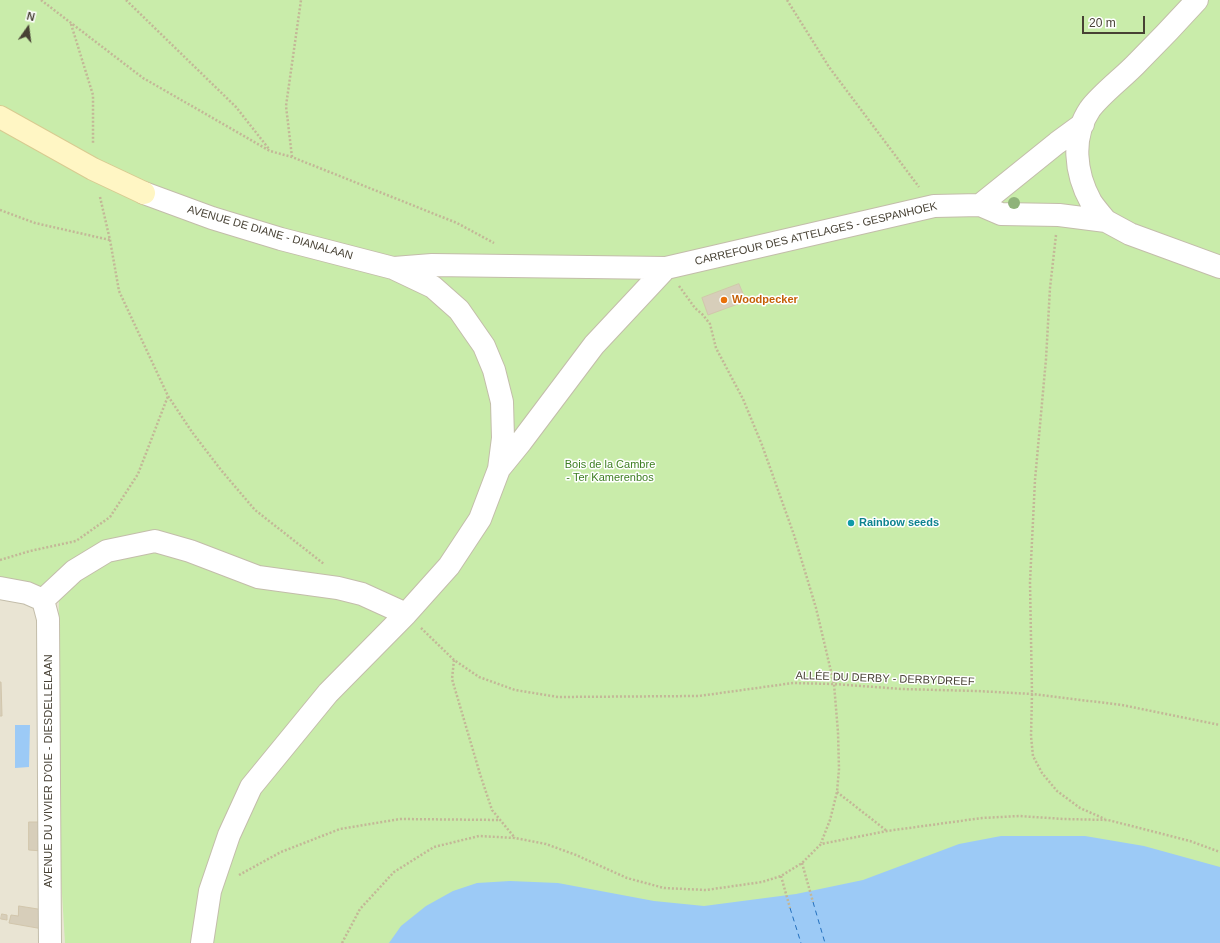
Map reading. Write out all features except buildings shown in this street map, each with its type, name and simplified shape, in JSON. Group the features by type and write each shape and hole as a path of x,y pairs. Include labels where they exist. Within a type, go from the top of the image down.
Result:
{"street":[{"path":"1106,221 1092,203 1080,176 1077,163 1077,142 1083,124 1090,109 1138,62 1197,0"},
{"name":"AVENUE DE DIANE - DIANALAAN","path":"0,117 93,169 144,193 212,218 280,239 393,268"},
{"path":"1083,124 980,205 1001,214 1059,215 1106,221 1130,234 1220,267"},
{"name":"CARREFOUR DES ATTELAGES - GESPANHOEK","path":"393,268 432,265 666,268 934,206 980,205"},
{"path":"202,943 210,891 229,835 251,787 328,693 406,614 449,566 480,519 499,469 503,438 502,402 494,370 484,346 459,310 433,287 393,268"},
{"path":"499,469 594,345 666,268"},
{"path":"0,588 27,593 43,600 74,571 108,550 155,541 190,551 258,576 338,588 362,594 406,614"},
{"name":"AVENUE DU VIVIER D'OIE - DIESDELLELAAN","path":"43,600 48,619 50,943"}],"path":[{"path":"41,0 143,78 270,150 292,157 457,223 495,243 515,266"},
{"path":"126,0 236,107 270,150"},
{"path":"292,157 286,106 301,0"},
{"path":"787,0 829,67 934,206"},
{"path":"71,24 93,95 93,169 110,240 119,291 168,396 221,470 255,510 324,564"},
{"path":"0,210 35,223 110,240"},
{"path":"1059,215 1050,288 1046,359 1035,480 1030,582 1032,694 1031,736 1033,756 1042,773 1057,791 1080,808 1108,820 1190,841 1220,852"},
{"path":"342,943 360,909 394,872 434,847 479,836 515,838 546,844 576,855 627,878 664,888 706,890 762,882 781,876 802,863 821,844 830,820 837,792 839,769 834,684 816,608 794,535 762,445 743,399 716,348 710,324 695,308 666,268"},
{"path":"0,560 30,551 76,541 110,517 138,474 168,396"},
{"name":"ALLÉE DU DERBY - DERBYDREEF","path":"406,614 454,660 479,678 515,690 558,697 699,696 793,684 834,684 902,689 1032,694 1122,705 1220,725"},
{"path":"454,660 452,679 492,810 515,838"},
{"path":"837,792 887,831"},
{"path":"821,844 887,831 982,818 1019,816 1108,820"},
{"path":"210,891 281,852 340,829 400,820 501,820"},
{"path":"802,863 813,902"},
{"path":"781,876 790,908"}],"shaded area":[{"path":"0,580 59,597 67,943 0,943"}],"green space":[{"name":"Bois de la Cambre - Ter Kamerenbos","path":"0,0 1220,0 1220,943 65,943 55,778 59,597 0,580"}],"water":[{"path":"15,725 30,725 29,767 15,768"},
{"path":"1001,836 1085,836 1144,846 1220,867 1220,943 389,943 401,926 426,906 453,891 477,883 510,881 558,883 654,901 704,906 796,894 863,880 959,844"}],"ferry route":[{"path":"813,902 825,943"},
{"path":"790,908 801,943"}],"place":[{"name":"Woodpecker","path":"724,300"},
{"name":"Rainbow seeds","path":"851,523"}]}
